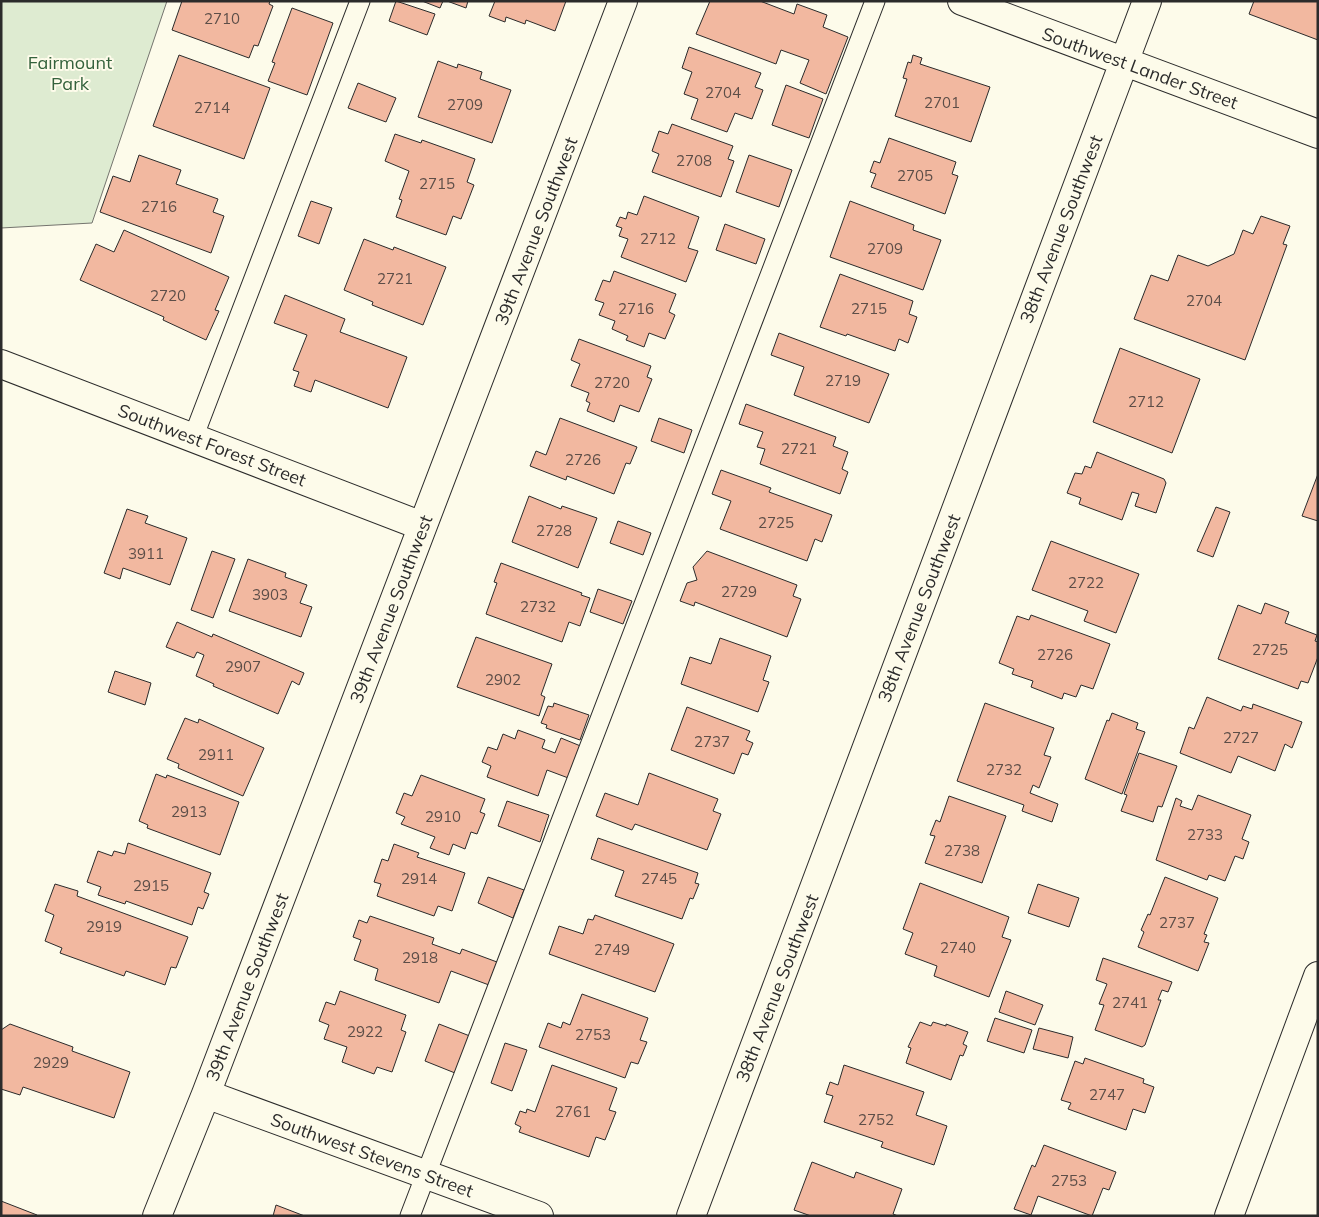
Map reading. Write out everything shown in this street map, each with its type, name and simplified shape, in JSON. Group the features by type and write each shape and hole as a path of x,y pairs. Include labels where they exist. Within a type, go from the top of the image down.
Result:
{"street":[{"name":"39th Avenue Southwest","path":"157,1216 206,1094 623,1"},
{"name":"Southwest Lander Street","path":"962,1 1318,134"},
{"name":"38th Avenue Southwest","path":"692,1216 1147,1"},
{"name":"Southwest Forest Street","path":"1,364 422,526"},
{"path":"1229,1216 1318,976"},
{"name":"Southwest Stevens Street","path":"206,1094 539,1216"}],"lane":[{"path":"193,438 360,1"},
{"path":"410,1216 875,1"}],"green space":[{"name":"Fairmount Park","path":"1,1 167,1 92,223 1,228"}],"building":[{"path":"182,1 270,1 269,4 273,6 258,46 254,45 249,58 172,30"},
{"path":"396,1 435,14 427,35 389,21"},
{"path":"422,1 443,1 440,8"},
{"path":"447,1 468,1 466,8"},
{"path":"495,1 566,1 555,31 526,20 525,24 506,17 505,22 489,16"},
{"path":"710,1 760,1 794,14 797,4 827,15 823,27 848,37 826,94 800,83 809,60 781,50 776,64 696,34"},
{"path":"1254,1 1318,1 1318,40 1249,14"},
{"path":"292,8 333,23 307,95 268,81 275,63 272,62"},
{"path":"689,47 761,73 755,87 763,90 752,119 735,113 727,132 691,119 698,99 684,94 692,72 682,68"},
{"path":"179,55 270,88 244,159 153,126"},
{"path":"913,55 922,58 920,64 990,87 971,142 895,116 907,79 903,78 908,62 911,63"},
{"path":"438,61 457,68 458,64 482,72 480,79 511,90 492,143 418,117"},
{"path":"358,83 396,98 386,122 348,108"},
{"path":"786,85 823,99 809,138 772,125"},
{"path":"672,124 733,146 728,159 734,161 721,197 652,172 659,154 652,151 659,131 668,134"},
{"path":"395,134 421,143 422,140 475,159 467,182 474,185 461,219 453,216 446,235 396,217 402,200 399,199 409,171 385,161"},
{"path":"889,138 956,162 952,174 958,176 945,214 871,187 876,174 870,172 874,161 880,163"},
{"path":"139,155 181,170 176,184 218,199 213,212 224,216 211,253 100,212 113,176 130,182"},
{"path":"749,155 792,170 779,207 736,192"},
{"path":"644,196 699,217 688,248 698,251 686,282 621,257 628,239 619,236 622,228 616,226 620,217 626,219 628,212 637,215"},
{"path":"311,201 332,208 319,244 298,236"},
{"path":"850,201 914,225 913,230 941,240 923,290 830,257"},
{"path":"1261,216 1290,226 1283,244 1287,245 1245,360 1134,319 1151,275 1168,281 1178,255 1208,266 1234,254 1243,230 1253,234"},
{"path":"725,224 765,239 756,264 716,250"},
{"path":"124,230 229,277 215,310 219,311 206,340 163,320 164,317 80,280 96,244 114,252"},
{"path":"364,239 393,250 394,247 446,267 423,325 372,305 373,302 344,290"},
{"path":"614,271 676,294 669,312 675,315 665,339 649,333 644,347 626,340 628,336 612,329 615,321 599,315 604,303 595,300 603,280 610,282"},
{"path":"840,274 913,301 909,314 917,317 908,343 899,339 895,351 847,334 846,336 820,327"},
{"path":"285,295 345,319 340,332 407,357 388,408 315,380 311,392 294,386 299,372 293,370 307,335 274,323"},
{"path":"779,333 889,374 869,423 794,395 804,367 771,355"},
{"path":"579,339 651,366 647,377 652,379 639,412 620,405 614,422 587,411 590,403 586,401 589,393 571,386 580,364 571,360"},
{"path":"1120,348 1200,379 1172,453 1093,422"},
{"path":"746,404 836,437 833,446 848,452 842,469 848,472 840,494 760,464 765,449 757,447 763,432 739,424"},
{"path":"560,418 637,447 630,464 626,463 614,494 567,476 566,480 530,466 536,451 546,455"},
{"path":"659,418 692,430 684,453 651,441"},
{"path":"1097,452 1164,479 1166,483 1156,513 1135,506 1139,494 1132,492 1122,520 1079,504 1081,498 1067,493 1075,473 1082,474 1085,466 1091,468"},
{"path":"721,470 771,488 769,492 832,515 822,542 815,539 807,561 720,529 731,501 712,494"},
{"path":"1318,474 1318,521 1302,516"},
{"path":"529,496 561,509 562,506 597,518 578,568 512,542"},
{"path":"1216,507 1230,512 1213,557 1197,551"},
{"path":"127,509 148,516 145,523 187,538 170,585 123,568 120,579 104,573"},
{"path":"618,521 651,533 643,555 610,543"},
{"path":"1051,541 1139,574 1116,633 1084,621 1088,611 1032,590"},
{"path":"212,551 235,559 213,618 191,610"},
{"path":"707,551 797,585 793,596 801,599 787,637 695,602 694,606 680,601 687,583 697,580 693,567"},
{"path":"248,559 286,573 285,577 307,585 300,603 312,607 301,637 229,611"},
{"path":"501,563 582,593 581,595 590,598 580,626 569,622 562,642 486,614 497,583 494,582"},
{"path":"598,589 632,601 623,624 590,612"},
{"path":"1265,603 1289,612 1285,623 1317,635 1315,641 1318,642 1318,657 1308,683 1301,681 1298,689 1218,659 1238,605 1261,614"},
{"path":"1031,615 1110,644 1093,689 1081,685 1076,697 1064,693 1062,699 1031,687 1033,681 1012,674 1014,669 999,663 1017,616 1029,620"},
{"path":"177,622 212,637 213,634 304,673 299,685 292,681 278,714 213,686 214,684 196,676 204,655 197,652 194,658 166,647"},
{"path":"476,637 552,664 541,695 545,697 539,716 457,687"},
{"path":"720,638 771,656 763,680 769,682 758,712 681,684 690,657 711,664"},
{"path":"115,671 151,683 145,705 108,692"},
{"path":"1207,697 1241,711 1243,706 1252,709 1253,704 1302,722 1292,748 1285,744 1275,771 1238,756 1231,773 1180,753 1189,727 1194,729"},
{"path":"554,703 589,715 580,740 546,728 547,725 541,723 548,706 553,707"},
{"path":"985,703 1054,728 1044,755 1051,757 1039,788 1033,785 1030,793 1058,804 1052,822 1022,811 1024,805 957,781"},
{"path":"687,707 750,731 746,740 753,743 748,755 742,753 734,774 671,750"},
{"path":"1112,713 1138,723 1136,729 1145,732 1122,794 1085,779 1107,720 1109,721"},
{"path":"185,718 198,723 199,719 264,748 243,796 178,768 179,764 167,759"},
{"path":"518,730 545,740 542,748 555,753 561,738 583,747 571,779 547,770 538,796 487,777 491,766 482,762 488,747 497,750 503,734 515,739"},
{"path":"1139,753 1177,766 1162,807 1158,806 1153,822 1121,811 1127,795 1124,794"},
{"path":"649,773 718,799 713,811 721,814 707,850 635,824 632,830 596,816 605,793 638,805"},
{"path":"156,774 166,778 167,775 239,802 220,855 147,828 148,825 139,821"},
{"path":"421,775 485,799 480,812 485,814 477,834 471,832 465,849 453,844 449,855 430,848 435,837 401,824 405,817 396,813 404,793 412,796"},
{"path":"1198,795 1251,815 1242,839 1249,842 1243,859 1235,856 1225,881 1209,875 1207,880 1156,860 1176,798 1182,801 1180,806 1192,810"},
{"path":"949,796 1006,816 982,883 925,863 935,836 930,835 936,820 940,822"},
{"path":"507,801 549,815 540,842 498,826"},
{"path":"598,838 698,873 695,883 699,884 693,899 690,898 682,919 615,896 624,871 591,859"},
{"path":"128,843 211,873 204,892 209,894 203,909 198,907 192,925 126,901 125,904 98,895 101,887 87,882 98,851 112,856 114,851 125,854"},
{"path":"394,844 419,853 417,857 465,873 452,911 438,906 434,916 377,896 381,884 374,882 382,859 388,861"},
{"path":"488,877 524,890 513,918 478,903"},
{"path":"1165,877 1218,898 1204,934 1207,935 1204,942 1209,943 1198,971 1138,947 1144,932 1141,930 1148,914 1150,915"},
{"path":"920,883 1009,917 1002,937 1011,940 989,997 934,976 937,966 905,954 913,933 903,929"},
{"path":"55,884 78,891 77,896 188,937 176,968 171,967 165,985 126,971 124,976 60,953 62,948 45,941 54,915 45,911"},
{"path":"1038,884 1079,898 1069,927 1028,913"},
{"path":"595,915 674,944 655,992 549,954 559,926 583,934 588,919 593,920"},
{"path":"370,916 434,938 432,944 460,954 462,949 497,962 489,985 451,971 439,1003 375,980 378,969 354,960 361,940 353,937 359,920 367,923"},
{"path":"1103,958 1172,982 1168,992 1162,990 1158,1000 1161,1000 1145,1045 1142,1047 1095,1030 1104,1005 1099,1004 1107,984 1096,980"},
{"path":"340,991 406,1015 401,1030 406,1032 392,1072 377,1067 374,1074 342,1062 347,1047 324,1039 329,1025 319,1021 326,1002 335,1005"},
{"path":"1006,991 1043,1005 1035,1025 999,1012"},
{"path":"582,994 648,1018 640,1040 647,1042 638,1064 631,1062 625,1078 539,1047 548,1023 561,1028 563,1022 570,1025"},
{"path":"995,1018 1032,1030 1024,1053 987,1041"},
{"path":"920,1022 931,1026 933,1022 946,1026 946,1024 968,1032 963,1044 967,1046 963,1056 960,1055 951,1080 906,1063 911,1048 908,1047"},
{"path":"10,1024 73,1047 72,1051 130,1072 114,1118 23,1087 20,1095 1,1089 1,1030"},
{"path":"439,1024 475,1038 460,1075 425,1061"},
{"path":"1039,1028 1073,1037 1068,1058 1033,1049"},
{"path":"505,1043 527,1050 512,1091 491,1083"},
{"path":"1085,1058 1144,1079 1143,1083 1154,1087 1145,1113 1133,1109 1126,1130 1068,1109 1071,1103 1061,1100 1075,1061 1083,1064"},
{"path":"552,1065 617,1088 609,1110 616,1112 605,1140 596,1137 589,1157 519,1132 521,1127 515,1124 520,1111 526,1113 527,1109 535,1112"},
{"path":"844,1065 924,1092 916,1115 947,1126 934,1165 881,1147 883,1142 824,1122 833,1096 826,1094 830,1082 838,1085"},
{"path":"1044,1145 1116,1172 1109,1190 1103,1188 1092,1216 1038,1196 1031,1215 1014,1209 1032,1165 1035,1167"},
{"path":"812,1162 854,1178 856,1172 902,1189 893,1214 898,1216 811,1216 794,1210"},
{"path":"1,1201 37,1215 1,1216"},
{"path":"276,1205 302,1215 305,1216 273,1216"}]}
